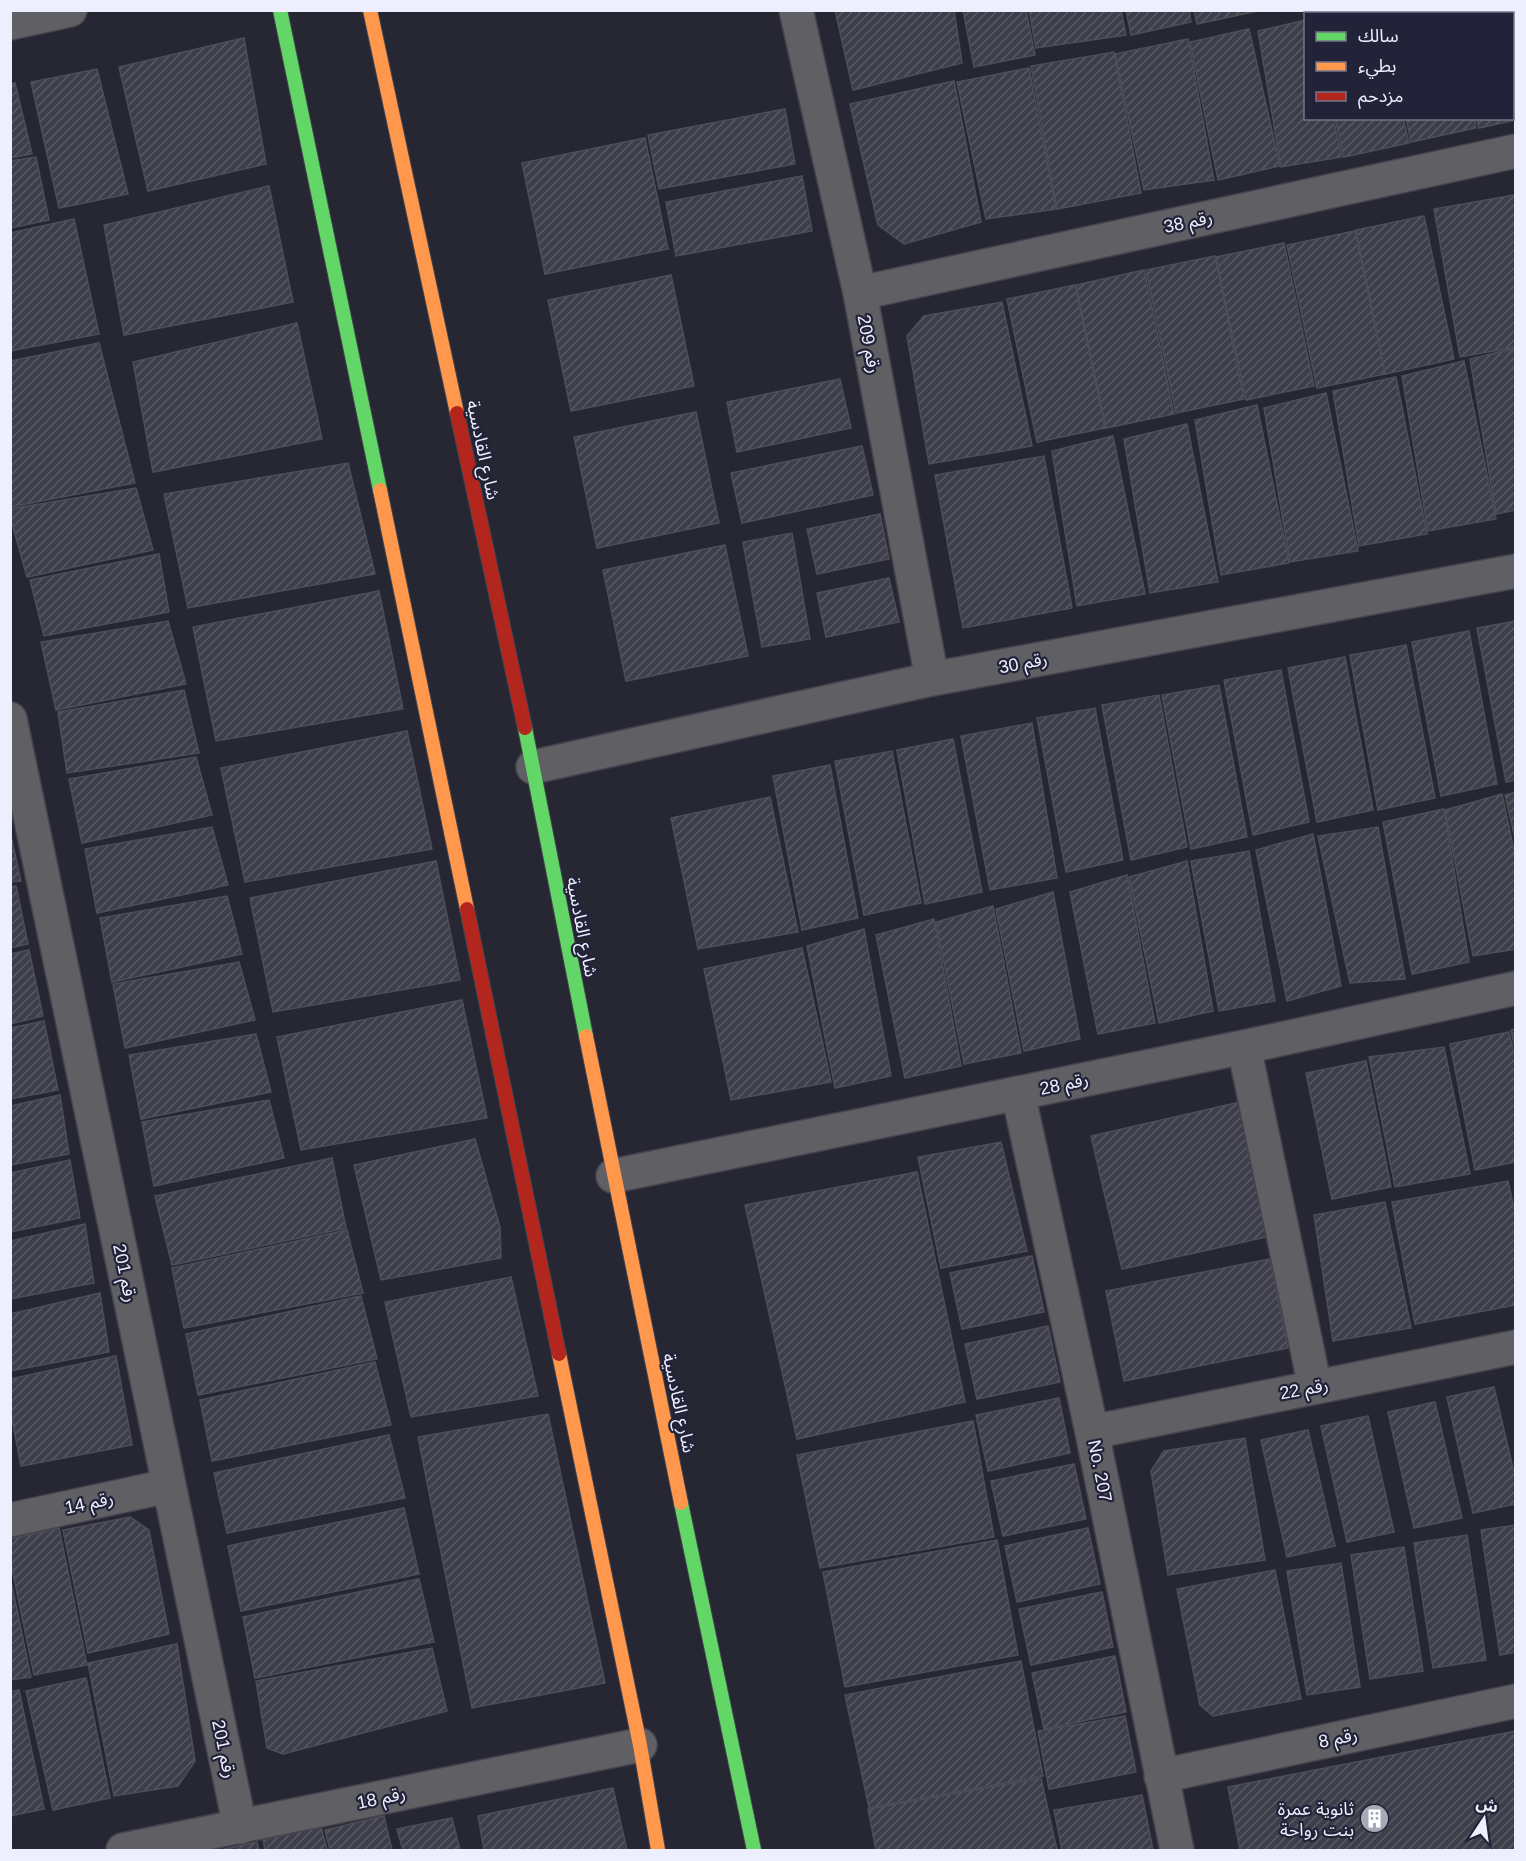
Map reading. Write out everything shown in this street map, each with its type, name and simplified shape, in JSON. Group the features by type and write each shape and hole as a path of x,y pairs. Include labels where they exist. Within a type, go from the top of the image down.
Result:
{"street":[{"path":"10,23 70,10"},
{"path":"280,10 640,1745 658,1851"},
{"name":"شارع القادسية","path":"370,10 533,767 612,1176 754,1851"},
{"name":"رقم 209","path":"796,10 860,293 932,680"},
{"name":"رقم 38","path":"860,293 1515,152"},
{"name":"رقم 30","path":"533,767 932,680 1515,571"},
{"name":"رقم 201","path":"10,719 240,1827"},
{"name":"رقم 28","path":"612,1176 1244,1047 1515,988"},
{"path":"1244,1047 1315,1387"},
{"name":"No. 207","path":"1018,1093 1092,1432 1177,1851"},
{"name":"رقم 22","path":"1092,1432 1515,1347"},
{"name":"رقم 14","path":"10,1520 168,1486"},
{"name":"رقم 8","path":"1161,1776 1515,1701"},
{"name":"رقم 18","path":"123,1851 640,1745"}],"building":[{"path":"835,10 954,10 962,63 853,90"},
{"path":"963,10 1026,10 1035,55 974,67"},
{"path":"1029,10 1121,10 1126,35 1036,48"},
{"path":"1126,10 1189,10 1191,22 1131,35"},
{"path":"1194,10 1258,10 1258,11 1197,24"},
{"path":"1349,10 1380,10 1380,12 1342,12"},
{"path":"1382,10 1450,10 1450,12 1382,12"},
{"path":"1452,10 1516,10 1516,120 1479,128 1477,120 1514,120 1514,12 1452,12"},
{"path":"1304,20 1304,120 1333,120 1342,157 1281,167 1258,31"},
{"path":"1249,29 1280,166 1218,180 1190,42"},
{"path":"244,38 266,164 148,191 119,67"},
{"path":"1188,39 1214,180 1144,190 1115,54"},
{"path":"1114,52 1141,193 1057,209 1031,66"},
{"path":"1029,68 1056,209 986,219 957,82"},
{"path":"97,69 128,194 59,208 31,82"},
{"path":"954,81 981,222 904,244 878,225 850,104"},
{"path":"15,83 32,154 10,158 10,84"},
{"path":"785,109 795,164 659,189 648,135"},
{"path":"1335,120 1403,120 1409,143 1344,157"},
{"path":"1406,120 1474,120 1476,128 1411,142"},
{"path":"645,138 668,249 545,274 522,163"},
{"path":"36,157 49,220 10,228 10,161"},
{"path":"802,176 812,231 676,256 666,202"},
{"path":"269,186 293,302 124,335 104,225"},
{"path":"1515,195 1516,347 1460,357 1434,209"},
{"path":"1424,216 1454,359 1385,374 1356,230"},
{"path":"74,219 99,334 10,351 10,233"},
{"path":"1355,231 1385,374 1317,388 1287,245"},
{"path":"1284,243 1314,386 1246,400 1216,257"},
{"path":"1215,256 1244,399 1176,413 1146,270"},
{"path":"1144,270 1174,414 1106,428 1076,285"},
{"path":"671,275 694,386 571,411 548,300"},
{"path":"1075,285 1105,428 1037,442 1007,299"},
{"path":"1002,302 1032,446 929,464 907,336 924,316"},
{"path":"297,323 322,439 153,472 133,362"},
{"path":"99,343 135,483 10,507 10,361"},
{"path":"1516,348 1516,510 1496,514 1470,359"},
{"path":"1464,361 1496,519 1428,531 1402,376"},
{"path":"1396,377 1427,534 1359,546 1333,391"},
{"path":"840,379 851,428 737,452 727,402"},
{"path":"1326,393 1358,551 1290,562 1264,408"},
{"path":"1257,405 1289,563 1221,575 1195,420"},
{"path":"696,412 719,523 597,548 574,437"},
{"path":"1187,424 1218,582 1150,593 1124,439"},
{"path":"1113,436 1145,594 1077,606 1052,451"},
{"path":"862,446 873,495 742,523 731,473"},
{"path":"1044,456 1072,608 963,628 935,475"},
{"path":"348,463 375,574 188,608 164,494"},
{"path":"136,488 153,550 27,577 10,509"},
{"path":"880,514 889,559 817,574 807,529"},
{"path":"792,533 810,639 762,647 743,542"},
{"path":"725,545 748,656 626,681 603,570"},
{"path":"159,554 169,612 44,636 30,580"},
{"path":"889,578 899,622 826,637 817,593"},
{"path":"379,591 403,709 216,741 193,627"},
{"path":"168,621 186,684 56,710 41,642"},
{"path":"1516,621 1516,780 1506,782 1477,628"},
{"path":"1469,631 1497,784 1441,796 1412,642"},
{"path":"1406,645 1435,798 1378,810 1350,655"},
{"path":"1345,657 1373,810 1317,822 1288,668"},
{"path":"1281,670 1309,822 1253,835 1224,680"},
{"path":"1219,685 1247,837 1191,849 1162,695"},
{"path":"184,690 199,753 67,773 58,712"},
{"path":"1159,695 1187,847 1131,860 1102,705"},
{"path":"1095,708 1123,860 1066,872 1037,718"},
{"path":"1032,723 1057,878 990,890 961,736"},
{"path":"407,731 432,849 245,882 221,768"},
{"path":"953,739 982,892 925,904 897,750"},
{"path":"892,751 921,903 864,915 835,761"},
{"path":"196,757 212,815 82,843 69,779"},
{"path":"830,765 858,918 802,930 773,776"},
{"path":"1516,792 1516,843 1505,795"},
{"path":"1502,794 1516,860 1516,949 1473,956 1445,810"},
{"path":"770,797 798,932 698,949 671,818"},
{"path":"1444,809 1469,962 1412,974 1383,822"},
{"path":"212,827 228,885 97,913 85,849"},
{"path":"1378,827 1405,979 1350,983 1318,836"},
{"path":"10,832 21,881 10,882"},
{"path":"1313,834 1341,986 1287,1001 1256,850"},
{"path":"1249,851 1275,1001 1219,1011 1191,861"},
{"path":"436,861 460,980 273,1012 250,898"},
{"path":"1187,861 1213,1011 1159,1023 1129,877"},
{"path":"1127,875 1155,1023 1098,1034 1070,892"},
{"path":"16,886 28,944 10,948 10,887"},
{"path":"1053,892 1080,1039 1024,1051 996,909"},
{"path":"227,896 242,954 112,982 100,918"},
{"path":"993,906 1021,1053 964,1064 936,922"},
{"path":"934,919 961,1066 905,1078 876,935"},
{"path":"864,929 891,1076 835,1088 807,946"},
{"path":"802,948 831,1082 731,1100 704,969"},
{"path":"29,950 43,1016 10,1024 10,954"},
{"path":"239,962 255,1020 125,1048 113,984"},
{"path":"462,1000 487,1118 301,1150 277,1037"},
{"path":"44,1021 58,1090 10,1099 10,1028"},
{"path":"1516,1029 1516,1054 1511,1030"},
{"path":"1509,1032 1516,1064 1516,1162 1475,1170 1450,1044"},
{"path":"256,1034 271,1092 141,1119 129,1055"},
{"path":"1444,1047 1470,1174 1395,1187 1369,1057"},
{"path":"1366,1061 1391,1187 1332,1199 1306,1073"},
{"path":"60,1095 69,1154 10,1165 10,1106"},
{"path":"1258,1098 1289,1232 1122,1269 1091,1136"},
{"path":"269,1100 284,1158 154,1186 142,1122"},
{"path":"475,1139 500,1227 501,1258 381,1280 354,1165"},
{"path":"1001,1142 1027,1251 941,1268 918,1157"},
{"path":"332,1158 346,1228 172,1265 155,1196"},
{"path":"70,1160 80,1218 10,1232 10,1173"},
{"path":"917,1172 965,1402 797,1439 745,1205"},
{"path":"1508,1181 1516,1218 1516,1305 1415,1324 1392,1202"},
{"path":"1385,1202 1411,1328 1333,1341 1314,1215"},
{"path":"85,1224 94,1283 10,1299 10,1241"},
{"path":"347,1230 363,1293 184,1328 172,1268"},
{"path":"1032,1256 1044,1312 962,1329 950,1273"},
{"path":"1270,1259 1288,1348 1124,1381 1106,1291"},
{"path":"511,1277 538,1396 411,1417 385,1302"},
{"path":"100,1293 109,1352 10,1371 10,1314"},
{"path":"361,1296 377,1359 198,1395 186,1334"},
{"path":"1048,1326 1060,1382 977,1399 965,1344"},
{"path":"116,1356 132,1445 21,1466 10,1409 10,1379"},
{"path":"375,1362 391,1425 212,1461 200,1400"},
{"path":"1494,1387 1516,1481 1516,1504 1473,1513 1447,1397"},
{"path":"1059,1398 1070,1453 988,1471 976,1415"},
{"path":"1435,1402 1462,1518 1414,1528 1388,1412"},
{"path":"548,1414 605,1683 472,1708 418,1437"},
{"path":"1368,1416 1394,1532 1347,1542 1321,1426"},
{"path":"973,1421 994,1537 820,1568 797,1455"},
{"path":"1308,1430 1335,1546 1287,1557 1261,1440"},
{"path":"389,1435 405,1498 227,1533 214,1473"},
{"path":"1245,1438 1265,1560 1168,1575 1151,1471 1164,1451"},
{"path":"1074,1464 1086,1519 1003,1536 991,1481"},
{"path":"404,1508 419,1574 241,1611 228,1546"},
{"path":"130,1517 149,1530 169,1634 88,1653 63,1530"},
{"path":"1516,1525 1516,1652 1500,1655 1481,1530"},
{"path":"59,1528 87,1665 34,1675 10,1559 10,1539"},
{"path":"1088,1528 1100,1584 1017,1602 1005,1546"},
{"path":"1467,1535 1486,1660 1433,1668 1414,1543"},
{"path":"997,1540 1018,1655 845,1687 823,1572"},
{"path":"1404,1547 1423,1671 1370,1679 1351,1555"},
{"path":"1341,1563 1360,1687 1307,1695 1287,1571"},
{"path":"1275,1570 1301,1699 1213,1716 1200,1705 1177,1589"},
{"path":"10,1576 31,1677 10,1680"},
{"path":"419,1579 434,1642 255,1678 243,1617"},
{"path":"1102,1592 1113,1647 1031,1665 1019,1609"},
{"path":"177,1644 195,1761 178,1786 114,1796 88,1663"},
{"path":"432,1648 447,1711 283,1754 267,1748 256,1681"},
{"path":"1115,1656 1126,1712 1044,1729 1032,1673"},
{"path":"1021,1661 1043,1776 869,1808 845,1695"},
{"path":"86,1678 110,1798 53,1810 26,1691"},
{"path":"19,1690 44,1809 10,1816 10,1692"},
{"path":"1125,1716 1136,1772 1049,1789 1038,1731"},
{"name":"ثانوية عمرة بنت رواحة","path":"1516,1731 1516,1850 1240,1850 1228,1787"},
{"path":"1041,1778 1057,1850 876,1850 868,1809"},
{"path":"613,1788 627,1850 484,1850 478,1816"},
{"path":"1142,1795 1153,1850 1062,1850 1054,1810"},
{"path":"384,1816 392,1850 330,1850 325,1830"},
{"path":"452,1818 460,1850 403,1850 397,1829"},
{"path":"321,1827 327,1850 265,1850 263,1840"},
{"path":"257,1842 259,1850 220,1850"}],"traffic: fast":[{"path":"280,10 380,490"},
{"path":"525,728 586,1036"},
{"path":"681,1503 754,1850"}],"traffic: slow":[{"path":"370,10 457,413"},
{"path":"380,490 467,909"},
{"path":"586,1036 681,1503"},
{"path":"559,1354 640,1745 658,1850"}],"traffic: jam":[{"path":"457,413 525,728"},
{"path":"467,909 559,1354"}],"place":[{"name":"ثانوية عمرة بنت رواحة","path":"1375,1819"}]}
